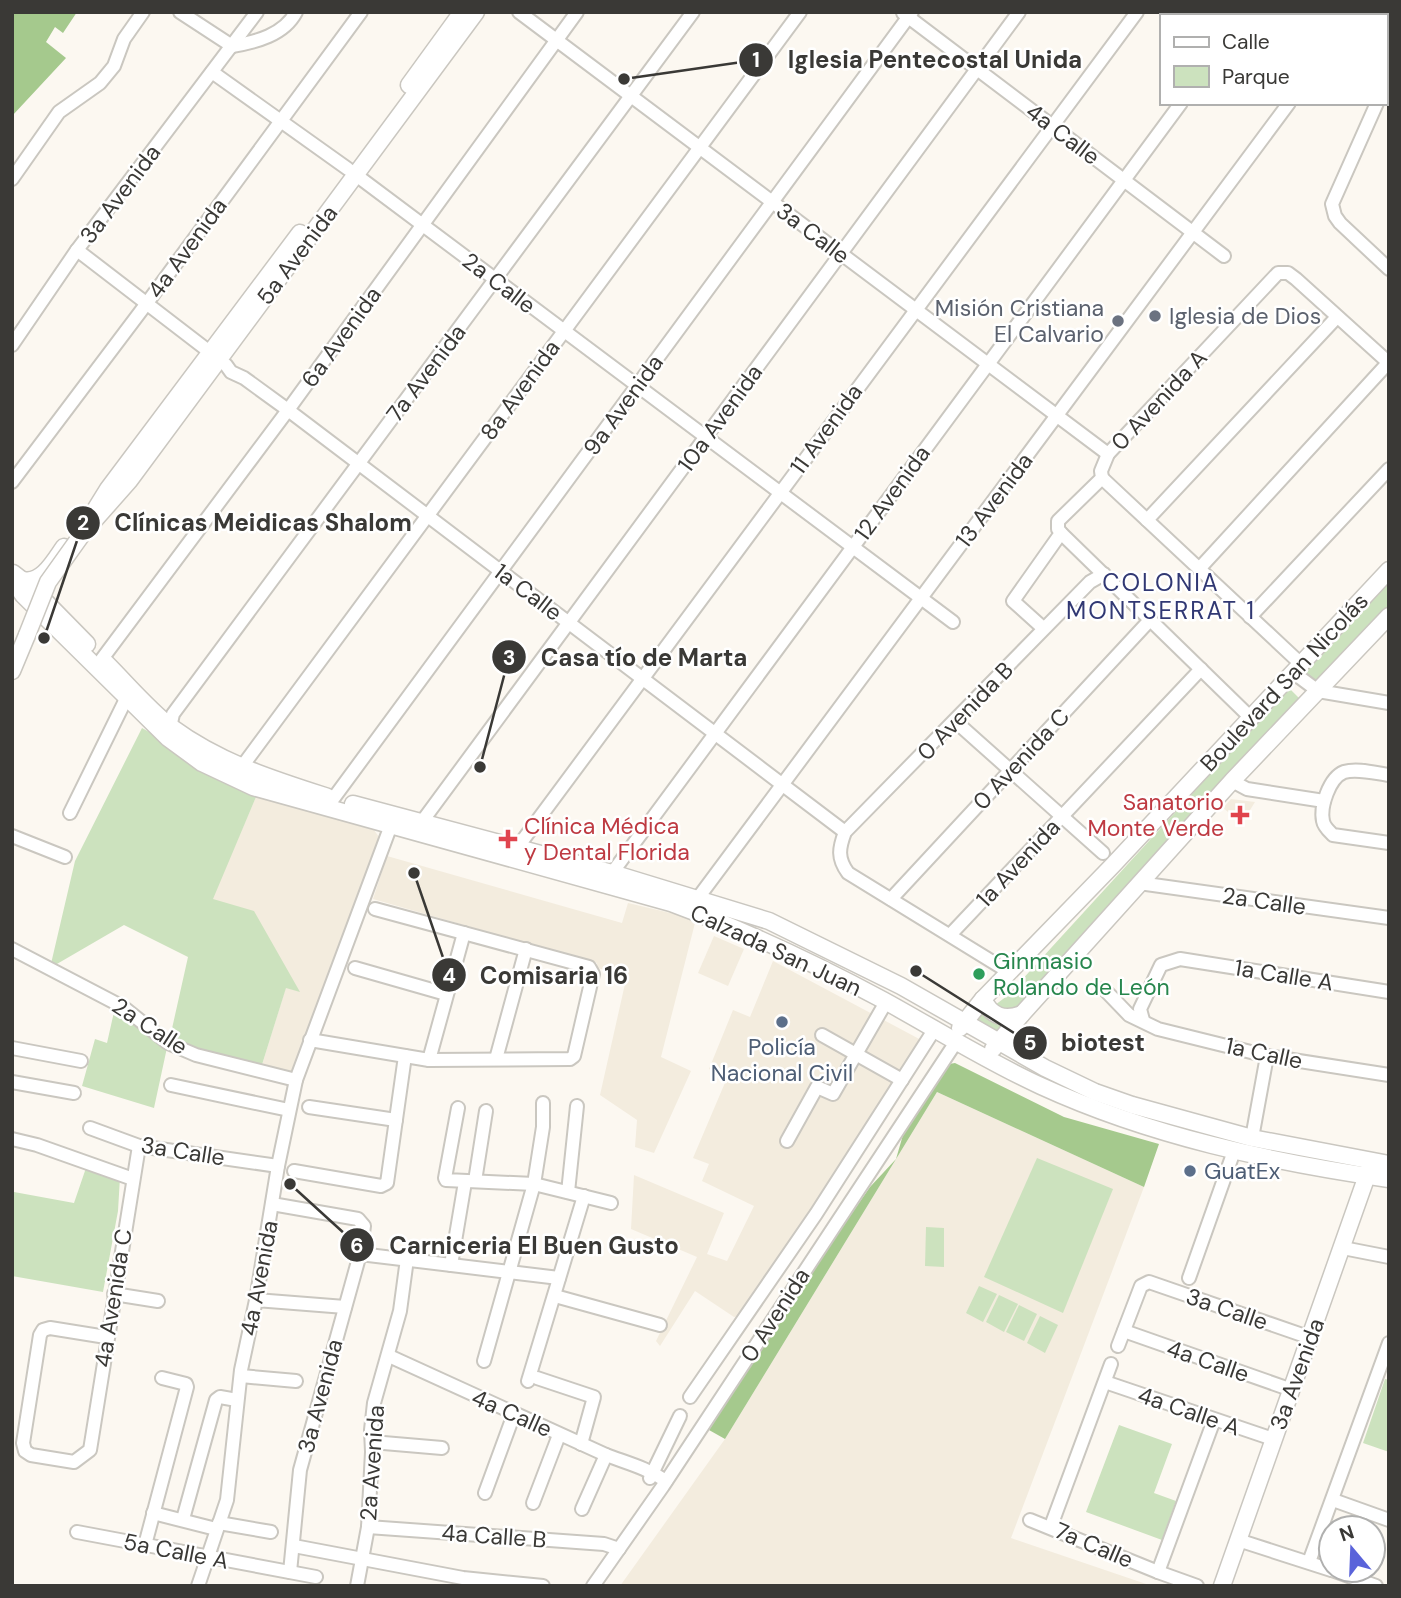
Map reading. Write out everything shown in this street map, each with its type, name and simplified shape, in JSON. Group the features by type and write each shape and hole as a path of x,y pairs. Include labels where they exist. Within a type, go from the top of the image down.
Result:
{"main road":[{"name":"5a Avenida","path":"16,578 31,582 38,579 112,493 219,359 352,173 462,12"},
{"name":"5a Avenida","path":"352,173 476,12"},
{"name":"5a Avenida","path":"12,671 53,572 112,493"},
{"name":"5a Avenida","path":"47,603 48,590 60,568 112,493"},
{"name":"Boulevard San Nicolás","path":"956,1042 964,1021 982,999 1389,570"},
{"name":"Calzada San Juan","path":"16,578 23,594 126,699 169,732 241,768 392,821"},
{"name":"Calzada San Juan","path":"16,578 47,603 169,732 202,763 253,787 611,879 698,898 769,921 901,986 998,1042 1095,1092 1132,1105 1369,1169 1389,1179"},
{"name":"Boulevard San Nicolás","path":"986,1059 1022,1014 1139,883 1389,616"},
{"name":"Calzada San Juan","path":"420,829 444,829 517,848 611,879 775,944 886,1002 986,1059 1083,1104 1234,1151 1369,1169 1389,1164"},
{"path":"713,920 723,915 737,916 755,923 769,921"},
{"path":"982,999 994,1014 1003,1018 1022,1014"},
{"name":"3a Avenida","path":"1222,1586 1369,1169"}],"street":[{"path":"12,179 60,112 100,83 114,66 124,40 143,12"},
{"path":"180,12 232,46 256,42 275,32 291,22 296,12"},
{"path":"232,46 257,12"},
{"name":"4a Avenida","path":"12,482 361,12"},
{"name":"3a Calle","path":"519,12 1108,454"},
{"name":"6a Avenida","path":"102,659 288,410 577,12"},
{"name":"7a Avenida","path":"169,732 173,714 693,12"},
{"name":"8a Avenida","path":"241,768 800,12"},
{"name":"10a Avenida","path":"420,829 569,622 1019,12"},
{"name":"11 Avenida","path":"517,848 914,309 1137,12"},
{"name":"4a Calle","path":"908,14 1224,256"},
{"name":"9a Avenida","path":"333,799 908,14"},
{"name":"3a Avenida","path":"13,342 77,250 232,46"},
{"name":"2a Calle","path":"212,72 421,224 953,622"},
{"name":"12 Avenida","path":"611,879 714,732 1179,105"},
{"name":"13 Avenida","path":"698,898 1288,105"},
{"path":"1376,105 1332,204 1335,216 1387,263"},
{"name":"1a Calle","path":"77,250 219,359 231,372 244,378 359,463 845,832"},
{"name":"0 Avenida A","path":"1043,628 1013,601 1062,533 1058,529 1058,521 1101,478 1108,454 1278,274 1287,273 1296,279 1337,317"},
{"path":"1147,520 1337,317 1389,363 1199,569"},
{"path":"1250,617 1389,469"},
{"path":"1101,478 1250,617 1318,691 1389,703"},
{"path":"1062,533 1251,718"},
{"name":"0 Avenida B","path":"845,832 956,721 1043,628 1090,582 1104,574"},
{"name":"0 Avenida C","path":"891,899 1150,620"},
{"name":"1a Avenida","path":"950,935 1201,669"},
{"path":"70,813 126,699"},
{"path":"956,721 1102,853"},
{"path":"1389,775 1363,771 1341,773 1336,777 1324,801 1323,822 1333,835 1389,843"},
{"path":"1232,781 1247,789 1324,801"},
{"name":"4a Avenida","path":"198,1586 227,1500 237,1400 278,1166 296,1080 392,821"},
{"path":"845,832 839,856 848,873 1009,972"},
{"path":"12,836 65,857"},
{"name":"2a Calle","path":"1139,883 1389,918"},
{"path":"310,1040 429,1060 572,1059 575,1056 592,970 589,967 375,909"},
{"path":"429,1060 464,933"},
{"name":"2a Calle","path":"12,949 123,1007 169,1043 196,1055 296,1080"},
{"path":"496,1059 526,949"},
{"name":"1a Calle A","path":"1143,1020 1140,1009 1161,965 1180,959 1389,992"},
{"path":"355,968 446,994"},
{"name":"1a Calle","path":"1104,989 1129,1016 1158,1029 1267,1056 1389,1075"},
{"path":"787,1141 817,1087 833,1094 886,1002"},
{"path":"690,1397 816,1214 934,1030"},
{"path":"822,1035 855,1055 928,1084"},
{"name":"0 Avenida","path":"593,1586 956,1042"},
{"path":"12,1048 81,1061"},
{"path":"294,1171 384,1185 387,1183 405,1056"},
{"path":"1252,1138 1267,1056"},
{"path":"12,1082 74,1093"},
{"path":"171,1085 289,1110"},
{"path":"484,1361 534,1185 543,1127 543,1103"},
{"path":"568,1192 577,1106"},
{"path":"309,1107 396,1120"},
{"path":"458,1108 446,1180 534,1185 611,1203"},
{"path":"451,1265 486,1111"},
{"name":"3a Calle","path":"90,1128 139,1146 278,1166"},
{"name":"3a Calle","path":"12,1139 37,1145 133,1179"},
{"name":"4a Avenida C","path":"106,1337 50,1328 43,1330 23,1443 24,1451 31,1455 74,1462 90,1450 106,1337 139,1146"},
{"path":"1189,1278 1234,1151"},
{"path":"581,1444 594,1397 532,1380 584,1196"},
{"name":"3a Avenida","path":"272,1204 362,1222 360,1254 300,1470 290,1572"},
{"path":"1343,1248 1389,1257"},
{"path":"360,1254 559,1278"},
{"name":"2a Avenida","path":"357,1586 368,1527 374,1403 400,1311 407,1259"},
{"name":"3a Calle","path":"1124,1331 1144,1283 1149,1282 1311,1338"},
{"path":"114,1294 158,1301"},
{"path":"555,1296 660,1325"},
{"path":"256,1300 345,1307"},
{"path":"1118,1346 1124,1331"},
{"name":"4a Calle","path":"1124,1331 1292,1390"},
{"path":"1309,1562 1389,1343"},
{"name":"4a Calle","path":"389,1356 514,1415 636,1467 664,1483"},
{"path":"1051,1527 1111,1364"},
{"path":"241,1376 296,1381"},
{"path":"145,1545 188,1385 162,1378"},
{"name":"4a Calle A","path":"1105,1382 1273,1439"},
{"path":"183,1519 217,1398 237,1400"},
{"path":"485,1493 514,1415"},
{"path":"651,1475 680,1416"},
{"path":"1158,1572 1214,1419"},
{"path":"533,1503 559,1435"},
{"path":"372,1442 442,1448"},
{"path":"582,1509 606,1455"},
{"path":"1333,1500 1389,1520"},
{"path":"153,1513 218,1526 271,1532"},
{"name":"7a Calle","path":"1030,1520 1197,1586"},
{"name":"4a Calle B","path":"368,1527 604,1544 619,1549"},
{"name":"5a Calle A","path":"77,1532 316,1577"},
{"path":"1238,1540 1317,1565"},
{"path":"294,1546 462,1582 543,1586"}],"shaded area":[{"path":"256,797 374,830 379,837 292,1082 260,1071 286,987 298,991 212,899"},
{"name":"Sanatorio Monte Verde","path":"1231,799 1255,802 1242,823 1223,808"},
{"path":"387,856 622,923 628,903 696,919 661,1057 691,1071 654,1153 635,1147 637,1120 600,1095 627,975 597,968 597,963 373,899"},
{"path":"714,936 744,949 728,986 698,973"},
{"path":"773,961 923,1041 923,1044 740,1316 734,1317 695,1291 660,1346 656,1341 697,1257 631,1229 634,1175 724,1213 707,1254 727,1261 754,1206 702,1181 709,1164 693,1158 727,1078 709,1069 733,1010 750,1017"},
{"path":"937,1092 1144,1187 1011,1538 1152,1586 620,1586 725,1439"}],"green space":[{"path":"12,12 77,12 63,33 55,27 46,42 66,58 12,116"},
{"path":"1389,582 1389,608 1311,691 1297,679"},
{"path":"1289,688 1299,698 1003,1036 976,1024 979,1017 1007,996"},
{"path":"142,728 194,757 256,797 213,899 254,911 300,992 286,988 260,1071 168,1043 154,1108 82,1086 95,1039 107,1043 116,1003 169,1042 188,957 124,925 50,968 75,861"},
{"path":"955,1063 1064,1117 1159,1144 1144,1187 937,1092 725,1439 709,1430 776,1323 870,1187 896,1159 905,1128 949,1064"},
{"path":"1037,1158 1113,1189 1063,1313 984,1277"},
{"path":"87,1165 120,1177 118,1211 103,1292 12,1276 14,1192 74,1203"},
{"path":"926,1227 944,1228 944,1267 925,1266"},
{"path":"979,1286 997,1294 983,1322 966,1313"},
{"path":"999,1295 1018,1304 1004,1332 986,1322"},
{"path":"1019,1305 1037,1314 1024,1341 1006,1332"},
{"path":"1040,1316 1058,1325 1045,1353 1027,1343"},
{"path":"1385,1379 1389,1380 1389,1452 1363,1443"},
{"path":"1119,1425 1172,1444 1154,1493 1176,1501 1162,1540 1086,1512"}],"place":[{"name":"Iglesia Pentecostal Unida","path":"624,79"},
{"name":"Iglesia de Dios","path":"1155,316"},
{"name":"Misión Cristiana El Calvario","path":"1118,321"},
{"name":"Clínicas Meidicas Shalom","path":"44,638"},
{"name":"Casa tío de Marta","path":"480,767"},
{"name":"Sanatorio Monte Verde","path":"1240,815"},
{"name":"Clínica Médica y Dental Florida","path":"508,839"},
{"name":"Comisaria 16","path":"414,873"},
{"name":"biotest","path":"916,971"},
{"name":"Ginmasio Rolando de León","path":"979,974"},
{"name":"Policía Nacional Civil","path":"782,1022"},
{"name":"GuatEx","path":"1190,1171"},
{"name":"Carniceria El Buen Gusto","path":"290,1184"}],"district":[{"name":"COLONIA MONTSERRAT 1","path":"1161,597"}]}
